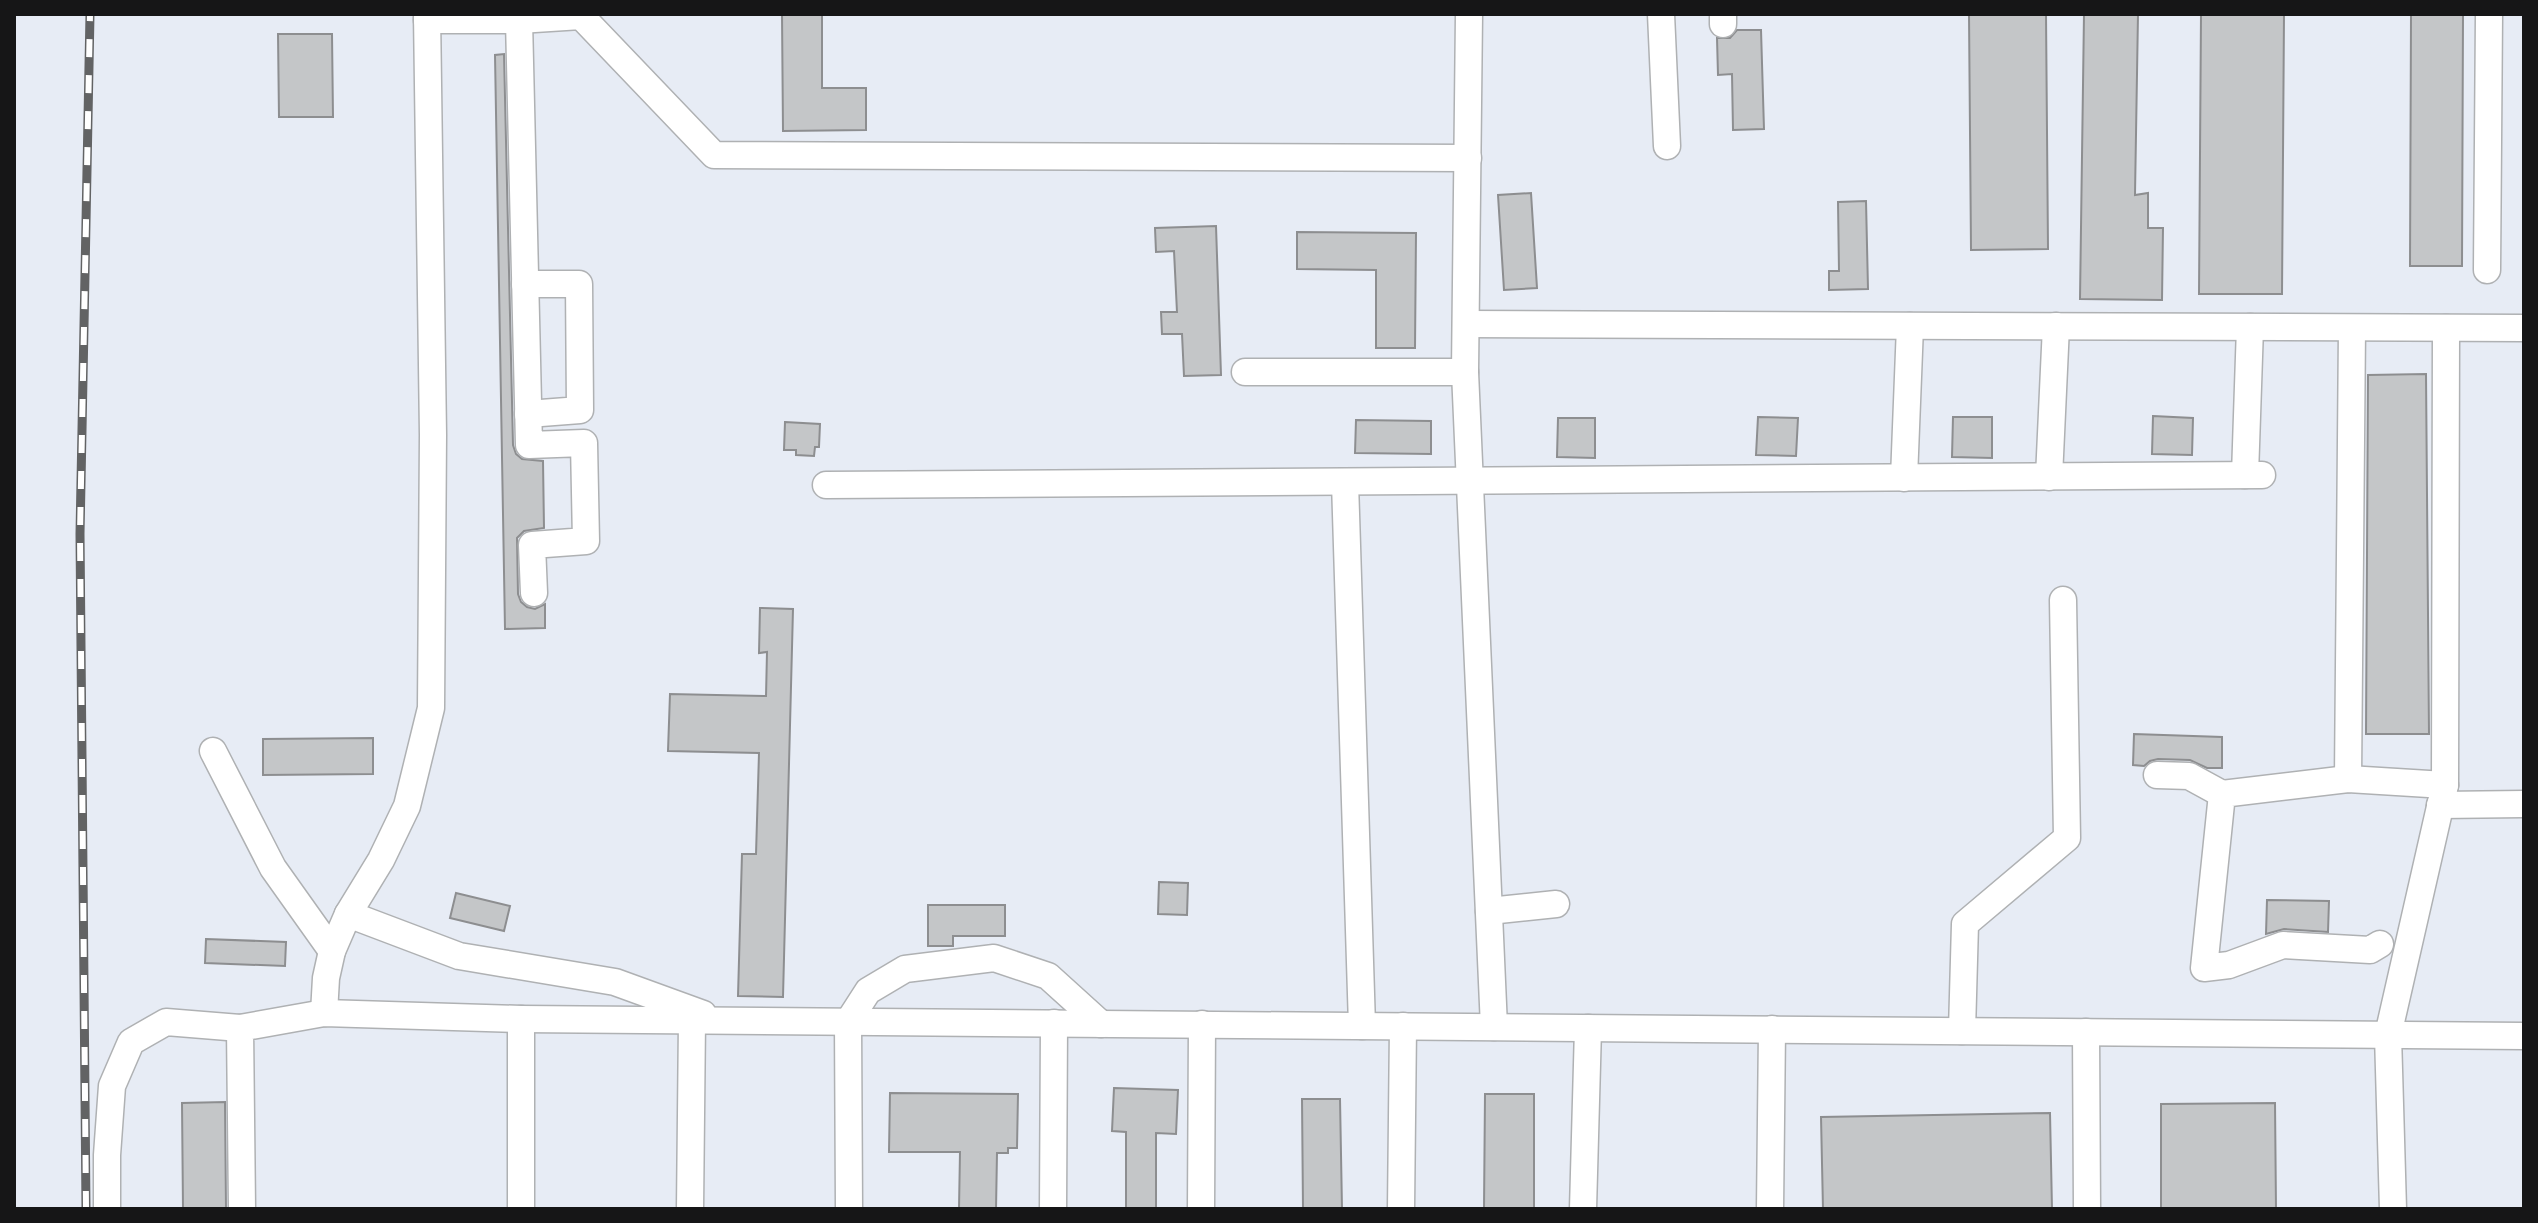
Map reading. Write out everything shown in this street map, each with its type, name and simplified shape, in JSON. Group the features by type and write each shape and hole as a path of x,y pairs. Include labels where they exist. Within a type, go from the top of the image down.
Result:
{"street":[{"path":"1469,14 1465,372 1494,1027"},
{"path":"1661,14 1667,146"},
{"path":"2487,270 2489,14"},
{"path":"324,1013 326,978 332,951 348,914 381,860 407,806 431,708 440,437 439,284 427,17 519,20 581,16 714,155 1468,158"},
{"path":"519,20 529,445 584,443 586,541 532,545 534,593"},
{"path":"525,284 579,284 580,410 528,414"},
{"path":"1466,324 2524,328"},
{"path":"1904,478 1910,326"},
{"path":"2049,477 2056,326"},
{"path":"826,485 2253,475 2250,327"},
{"path":"2348,779 2352,328"},
{"path":"2393,1209 2388,1035 2442,795 2446,328"},
{"path":"1245,372 1465,372"},
{"path":"1345,482 1362,1026"},
{"path":"1962,1031 1965,924 2067,838 2063,600"},
{"path":"213,751 273,868 332,951"},
{"path":"2157,775 2189,776 2222,794 2348,779 2442,795 2524,804"},
{"path":"2222,794 2204,968 2229,965 2283,945 2370,950 2380,944"},
{"path":"1489,911 1556,904"},
{"path":"348,914 459,956 615,982 722,1020"},
{"path":"849,1209 848,1022 868,991 905,969 994,958 1048,976 1101,1024"},
{"path":"107,1209 112,1086 131,1042 166,1022 240,1028 324,1013 521,1019 2524,1036"},
{"path":"521,1019 521,1209"},
{"path":"690,1209 692,1020"},
{"path":"1053,1209 1054,1023"},
{"path":"1201,1209 1202,1024"},
{"path":"1401,1209 1403,1026"},
{"path":"240,1028 242,1209"},
{"path":"1583,1209 1588,1028"},
{"path":"1770,1209 1772,1029"},
{"path":"2086,1032 2087,1209"}],"shaded area":[{"path":"14,14 2524,14 2524,1209 14,1209"}],"building":[{"path":"782,14 822,14 822,88 866,88 866,130 783,131"},
{"path":"1969,14 2046,14 2048,249 1971,250"},
{"path":"2084,14 2138,14 2135,195 2148,193 2148,228 2163,228 2162,300 2080,299"},
{"path":"2201,14 2284,14 2282,294 2199,294"},
{"path":"2411,14 2463,14 2462,266 2410,266"},
{"path":"1737,30 1761,30 1764,129 1733,130 1732,74 1718,75 1717,38 1730,38"},
{"path":"278,34 332,34 333,117 279,117"},
{"path":"504,54 513,445 522,459 543,461 544,528 524,531 517,538 518,594 527,607 535,609 545,604 545,628 505,629 495,55"},
{"path":"1531,193 1537,288 1504,290 1498,195"},
{"path":"1866,201 1868,289 1829,290 1829,271 1839,271 1838,202"},
{"path":"1216,226 1221,375 1184,376 1182,334 1162,334 1161,312 1177,312 1174,251 1156,252 1155,228"},
{"path":"1297,232 1416,233 1415,348 1376,348 1376,270 1297,269"},
{"path":"2426,374 2429,734 2366,734 2368,375"},
{"path":"2153,416 2193,418 2192,455 2152,454"},
{"path":"1758,417 1798,418 1796,456 1756,455"},
{"path":"1953,417 1992,417 1992,458 1952,457"},
{"path":"1558,418 1595,418 1595,458 1557,457"},
{"path":"1356,420 1431,421 1431,454 1355,453"},
{"path":"785,422 820,424 819,447 815,447 814,456 796,455 796,450 784,450"},
{"path":"760,608 793,609 783,997 738,996 742,854 756,854 759,753 668,751 670,694 766,696 767,652 759,653"},
{"path":"2134,734 2222,737 2222,768 2207,768 2190,760 2158,759 2144,766 2133,765"},
{"path":"373,738 373,774 263,775 263,739"},
{"path":"1159,882 1188,883 1187,915 1158,914"},
{"path":"456,893 510,906 504,931 450,918"},
{"path":"2267,900 2329,901 2328,932 2284,929 2266,934"},
{"path":"928,905 1005,905 1005,936 953,936 953,946 928,946"},
{"path":"206,939 286,942 285,966 205,963"},
{"path":"1114,1088 1178,1090 1176,1134 1156,1133 1156,1209 1126,1209 1126,1132 1112,1131"},
{"path":"890,1093 1018,1094 1017,1148 1008,1148 1008,1153 997,1153 996,1209 959,1209 960,1152 889,1152"},
{"path":"1485,1094 1534,1094 1534,1209 1484,1209"},
{"path":"1302,1099 1340,1099 1342,1209 1303,1209"},
{"path":"225,1102 226,1209 183,1209 182,1103"},
{"path":"2275,1103 2276,1209 2161,1209 2161,1104"},
{"path":"2050,1113 2052,1209 1823,1209 1821,1117"}],"railway":[{"path":"86,1209 80,534 90,14"}]}
